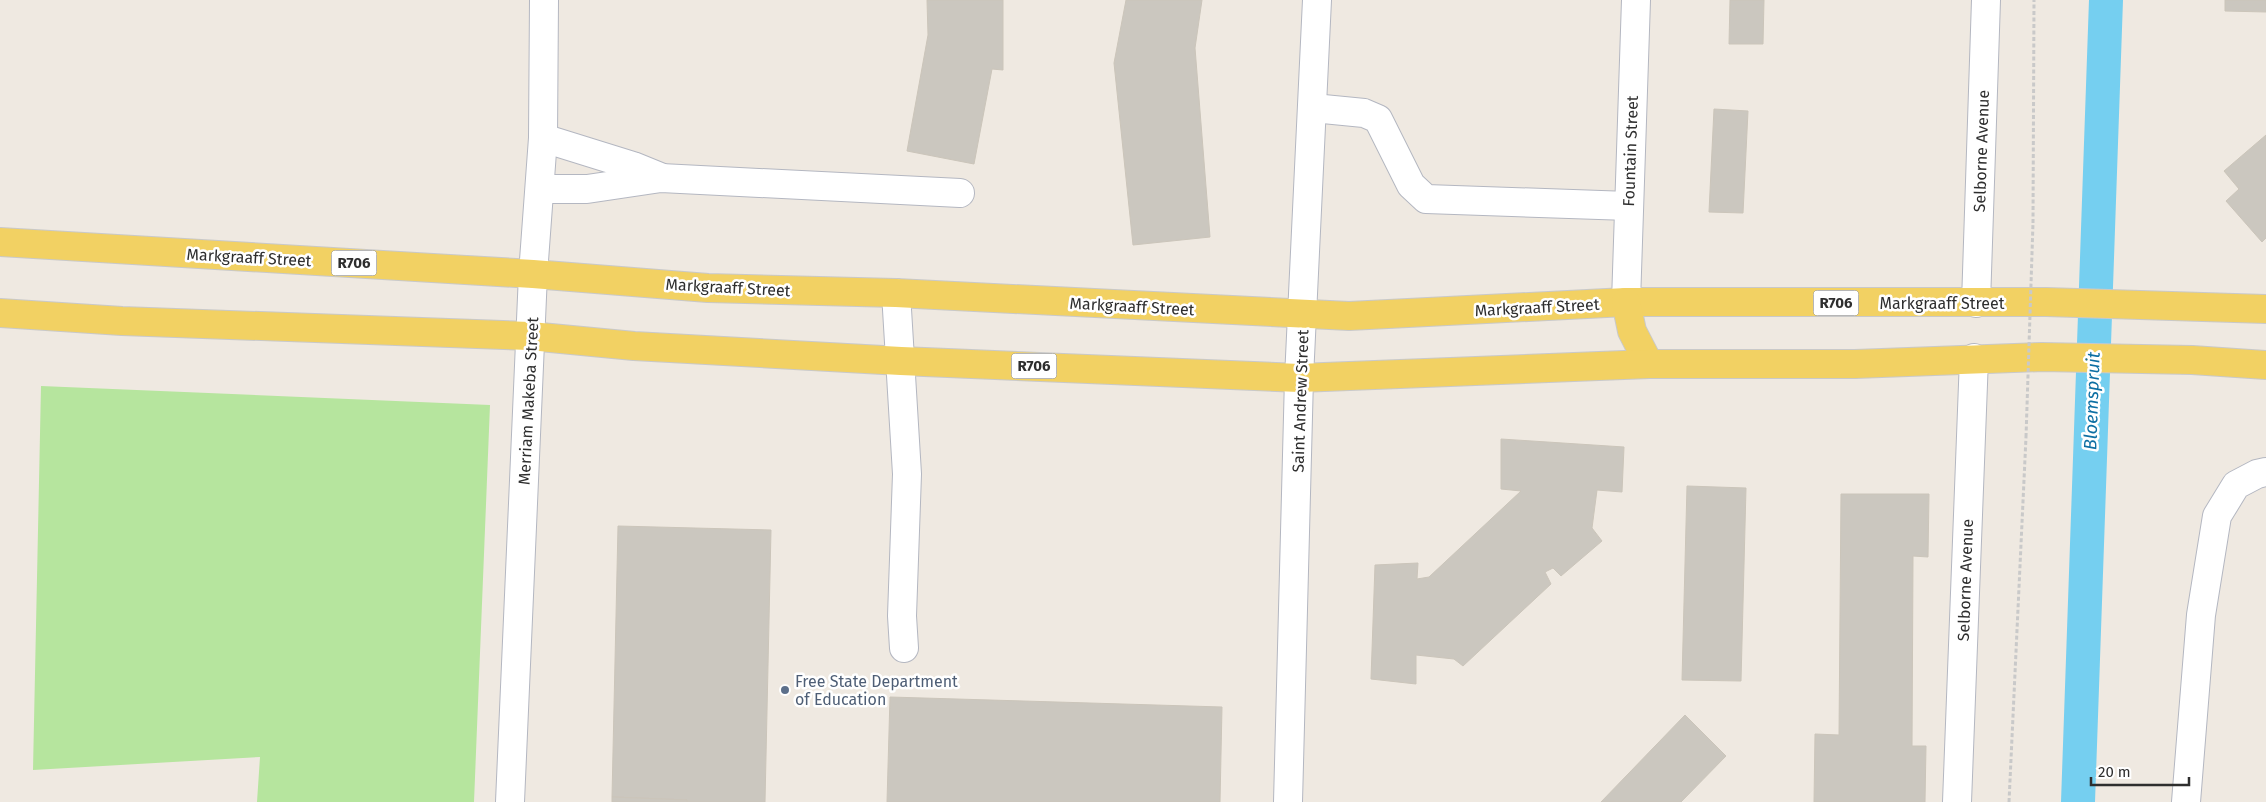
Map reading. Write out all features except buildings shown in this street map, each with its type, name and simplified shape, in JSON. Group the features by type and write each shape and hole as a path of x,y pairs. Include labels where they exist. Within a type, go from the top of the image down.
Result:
{"main road":[{"name":"Markgraaff Street","path":"0,242 533,274 708,288 896,293 1349,316 1626,302 2046,302 2266,309"},
{"path":"1626,302 1632,331 1649,364"},
{"name":"R706","path":"0,313 122,321 530,336 634,346 902,361 1299,378 1649,364 1855,364 1974,358 2042,357 2192,360 2266,366"}],"street":[{"name":"Merriam Makeba Street","path":"510,802 533,274 543,138 544,0"},
{"name":"Saint Andrew Street","path":"1288,802 1299,378 1304,313 1317,0"},
{"name":"Fountain Street","path":"1626,302 1636,0"},
{"name":"Selborne Avenue","path":"1976,303 1986,0"},
{"path":"1313,108 1364,113 1378,119 1411,186 1426,199 1629,206"},
{"path":"543,138 633,166 661,178"},
{"path":"540,189 587,189 661,178 960,194"},
{"path":"896,293 902,361 907,474 902,616 904,648"},
{"name":"Selborne Avenue","path":"1957,802 1974,358"},
{"path":"2186,802 2201,615 2217,516 2236,485 2257,474 2266,472"}],"path":[{"path":"2009,802 2026,437 2033,223 2034,0"}],"green space":[{"path":"41,386 490,405 474,802 257,802 260,757 33,770"}],"waterway":[{"name":"Bloemspruit","path":"2078,802 2106,0"}],"place":[{"name":"Free State Department of Education","path":"785,690"}]}
